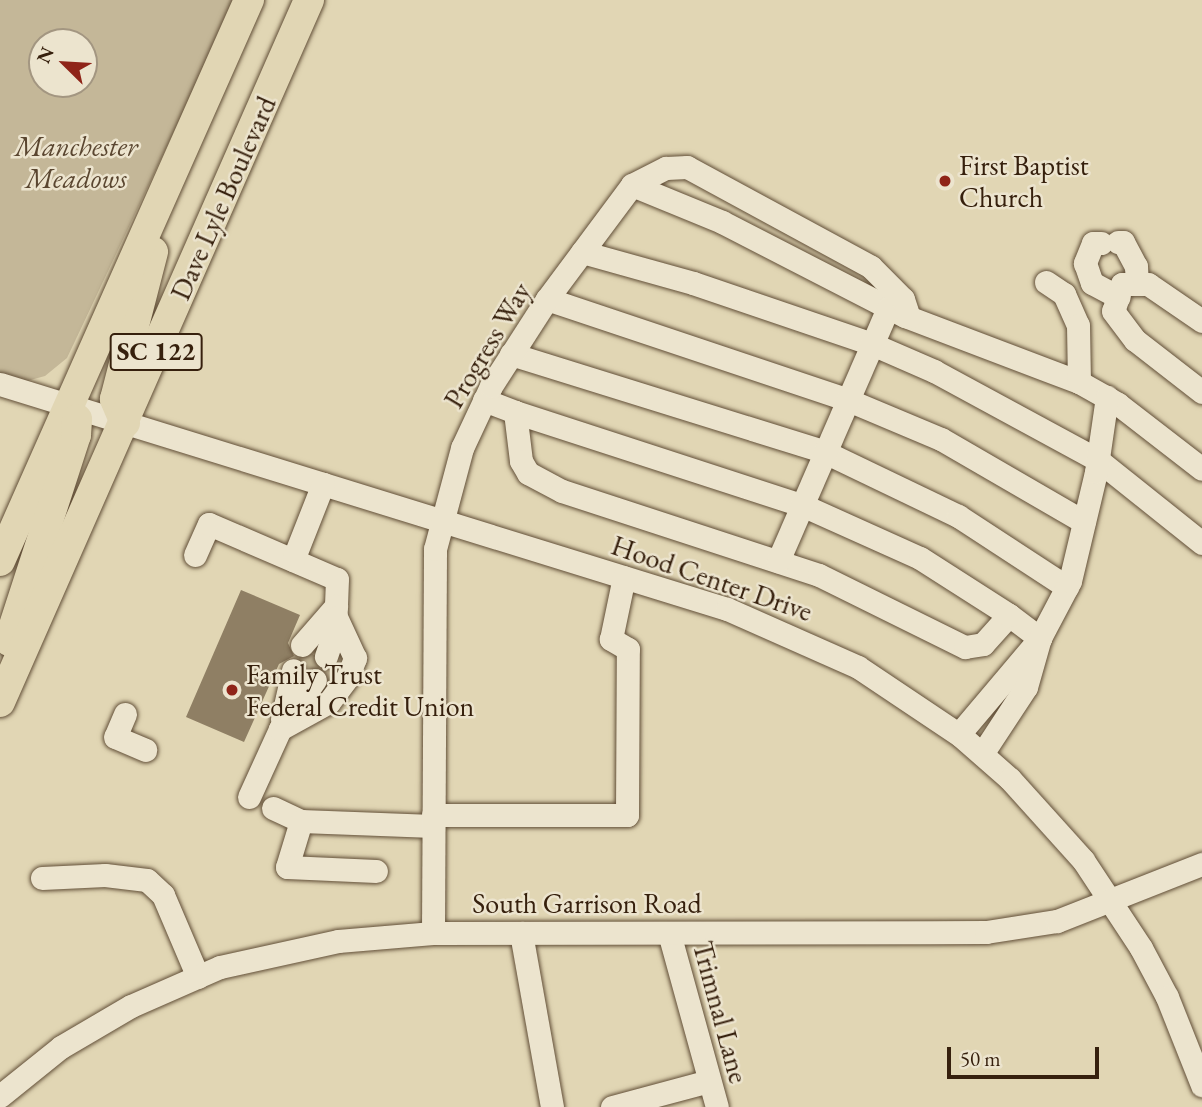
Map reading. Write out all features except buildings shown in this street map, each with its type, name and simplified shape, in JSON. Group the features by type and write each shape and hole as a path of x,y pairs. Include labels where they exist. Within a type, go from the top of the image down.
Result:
{"main road":[{"name":"Dave Lyle Boulevard","path":"0,561 81,409 179,157 249,0"},
{"name":"Dave Lyle Boulevard","path":"0,702 309,0"},
{"path":"125,423 116,400 122,367 179,157"},
{"path":"0,668 76,435 81,409"}],"street":[{"path":"632,184 667,168 687,167 872,267 903,299 898,312 872,344 778,561"},
{"name":"Progress Way","path":"433,933 435,548 463,449 484,400 547,299 632,184"},
{"path":"632,184 722,222 898,312 1079,382 1107,397 1201,465"},
{"path":"1118,297 1093,283 1085,263 1093,243 1123,242 1136,266 1137,284"},
{"path":"582,252 693,283 872,344 995,401 1098,460 1202,543"},
{"path":"1046,282 1064,294 1078,325 1079,382"},
{"path":"1202,321 1148,284 1122,284 1113,311 1135,340 1202,392"},
{"path":"547,299 848,400 941,439 1084,522"},
{"path":"511,354 825,452 958,516 1067,587"},
{"name":"Hood Center Drive","path":"0,384 624,577 794,635 858,667 958,734 1046,816 1112,901 1167,997 1202,1085"},
{"path":"982,754 1026,687 1040,638 1067,587 1098,460 1107,397"},
{"path":"484,400 802,505 920,558 1040,638"},
{"path":"514,412 521,461 528,473 562,491 819,575 965,647 983,644 1009,615"},
{"path":"293,560 323,484"},
{"path":"195,555 209,524 337,579 336,612 320,653"},
{"path":"273,808 301,821 433,821 627,814 628,649 611,639 624,577"},
{"path":"280,729 329,702 346,678 355,658 336,612"},
{"path":"958,734 1040,638"},
{"path":"249,797 280,729 309,677"},
{"path":"125,714 115,737 145,750"},
{"path":"301,821 287,867 376,871"},
{"name":"South Garrison Road","path":"0,1096 61,1046 131,1006 220,967 338,941 433,933 986,932 1057,921 1202,864"},
{"path":"42,878 105,875 147,880 163,895 198,977"},
{"path":"521,933 552,1107"},
{"name":"Trimnal Lane","path":"669,933 717,1107"},
{"path":"612,1107 709,1081"}],"green space":[{"name":"Manchester Meadows","path":"0,0 236,0 67,358 45,376 16,384 0,379"}],"tunnel":[{"path":"304,675 314,651"},
{"path":"325,684 338,661"}],"place":[{"name":"First Baptist Church","path":"945,181"},
{"name":"Family Trust Federal Credit Union","path":"232,690"}]}
